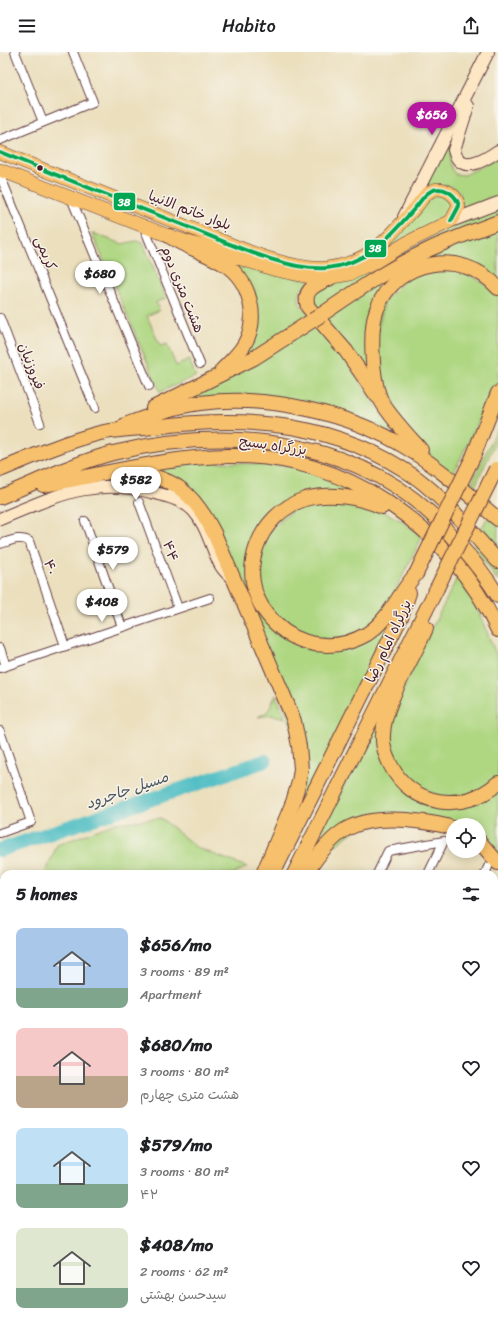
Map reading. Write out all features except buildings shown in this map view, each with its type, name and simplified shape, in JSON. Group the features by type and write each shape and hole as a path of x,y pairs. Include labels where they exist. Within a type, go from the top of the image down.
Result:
{"highway":[{"path":"134,421 155,407 254,358 317,318 352,293 406,261 445,243 498,222"},
{"path":"169,236 224,264 242,282 250,298 252,320 247,340 234,358 215,377"},
{"path":"380,399 372,353 374,321 377,309 383,296 397,280 420,266 440,262 449,262 475,270 489,278 498,288"},
{"path":"329,273 308,291 306,299 308,308 360,369 407,436 442,472"},
{"path":"473,457 498,394"},
{"path":"100,433 176,408 201,402 262,402 289,406 342,418 379,432 409,449 442,472 497,517"},
{"name":"بزرگراه امام رضا","path":"275,870 401,617 416,574 498,406"},
{"name":"بزرگراه بسیج","path":"0,470 49,449 100,433 176,424 233,421 279,424 342,440 391,463 423,483 438,495 498,561"},
{"name":"بزرگراه بسیج","path":"0,497 81,463 112,453 146,447 214,439 240,439 289,445 341,460 367,471 408,495 431,513 486,575 498,596"},
{"path":"16,490 116,472 134,467 199,457 231,456 278,460 310,466 348,480 391,504 420,525 473,585 498,630"},
{"name":"بزرگراه امام رضا","path":"296,870 497,467"},
{"path":"116,472 151,475 160,478 190,495 206,517 236,583 292,716 300,758 299,782 293,802 265,870"},
{"path":"416,574 403,589 396,604 377,627 356,640 332,645 310,643 298,639 276,625 259,602 254,590 252,565 257,545 267,525 284,510 305,499 326,497 357,498 381,506 420,525"},
{"path":"437,588 432,616 386,714 383,736 387,757 398,778 405,786 430,800 448,803 467,801 483,794 498,783"},
{"path":"309,870 329,843 340,833 360,822 381,818 428,822 446,826"},
{"path":"486,858 490,868"}],"main road":[{"path":"487,55 463,119 454,150 456,157 461,162 467,164 480,162 498,151"},
{"path":"400,225 487,55"},
{"name":"بلوار خاتم الانبیا","path":"0,152 268,257 329,273"},
{"name":"بلوار خاتم الانبیا","path":"0,170 169,236 276,270 308,278 329,273"},
{"path":"329,273 366,255 386,241 418,205 424,195 433,190 447,190 458,202 459,206 451,221"},
{"path":"329,273 362,269 408,242 451,221 498,203"},
{"path":"0,519 80,489 104,486 126,486 167,496 186,504 199,518 220,566 236,583"},
{"path":"0,500 16,490"}],"street":[{"path":"15,52 43,122"},
{"path":"0,140 93,102 73,52"},
{"name":"کریمی","path":"0,175 95,408"},
{"path":"71,197 149,386"},
{"name":"هشت متری دوم","path":"143,225 200,364"},
{"name":"فیروزنیان","path":"0,318 40,423"},
{"name":"۴۴","path":"139,502 178,608"},
{"path":"84,521 122,627"},
{"name":"۴۰","path":"0,544 18,538 24,538 29,542 65,646"},
{"path":"0,648 3,667 210,598"},
{"path":"0,731 31,822 0,833"},
{"path":"379,870 388,851 444,841 430,870"}],"green space":[{"path":"466,102 453,139 450,159 451,168 455,174 465,175 498,158 498,198 462,211 462,201 457,189 446,186 423,190"},
{"path":"442,193 453,203 447,215 400,241 379,256 426,199"},
{"path":"498,209 498,218 316,315 310,295 323,285 352,279 446,229"},
{"path":"498,227 498,281 457,259 386,287 372,376 322,318 409,263"},
{"path":"92,233 122,244 136,241 143,243 166,298 156,302 159,310 147,316 160,346 167,344 176,366 189,360 196,376 160,392"},
{"path":"221,256 315,282 302,288 299,297 299,301 312,317 234,364 257,319"},
{"path":"457,267 498,292 498,381 452,476 416,441 391,403 381,378 376,337 385,300 411,274"},
{"path":"316,322 331,339 390,426 402,438 345,413 179,399"},
{"path":"498,428 498,437 475,486 470,486"},
{"path":"200,461 293,466 377,500 311,495 255,540 261,614 327,649 398,609 271,867 305,760 205,508 133,470"},
{"path":"330,500 380,510 404,522 422,537 386,609 379,619 349,639 307,639 275,618 256,580 264,537 298,506"},
{"path":"488,517 498,525 498,550 481,529"},
{"path":"476,541 498,572 498,582 474,545"},
{"path":"458,576 476,606 498,659 498,777 485,790 446,799 407,782 394,765 387,725 427,638"},
{"path":"402,671 381,748 424,801 498,789 498,856 486,843 486,818 446,818 446,824 375,814 304,870 301,870"},
{"path":"276,695 285,718 272,715 258,717 268,711"},
{"path":"161,818 197,848 247,867 241,870 47,870 57,845 116,823"}],"waterway":[{"name":"مسیل جاجرود","path":"0,850 265,761"}],"transit line":[{"name":"38","path":"0,152 255,254 293,265 311,268 327,268 342,265 355,261 367,254 377,247 396,229 426,194 436,189 444,190 452,194 459,206 451,221"}]}
